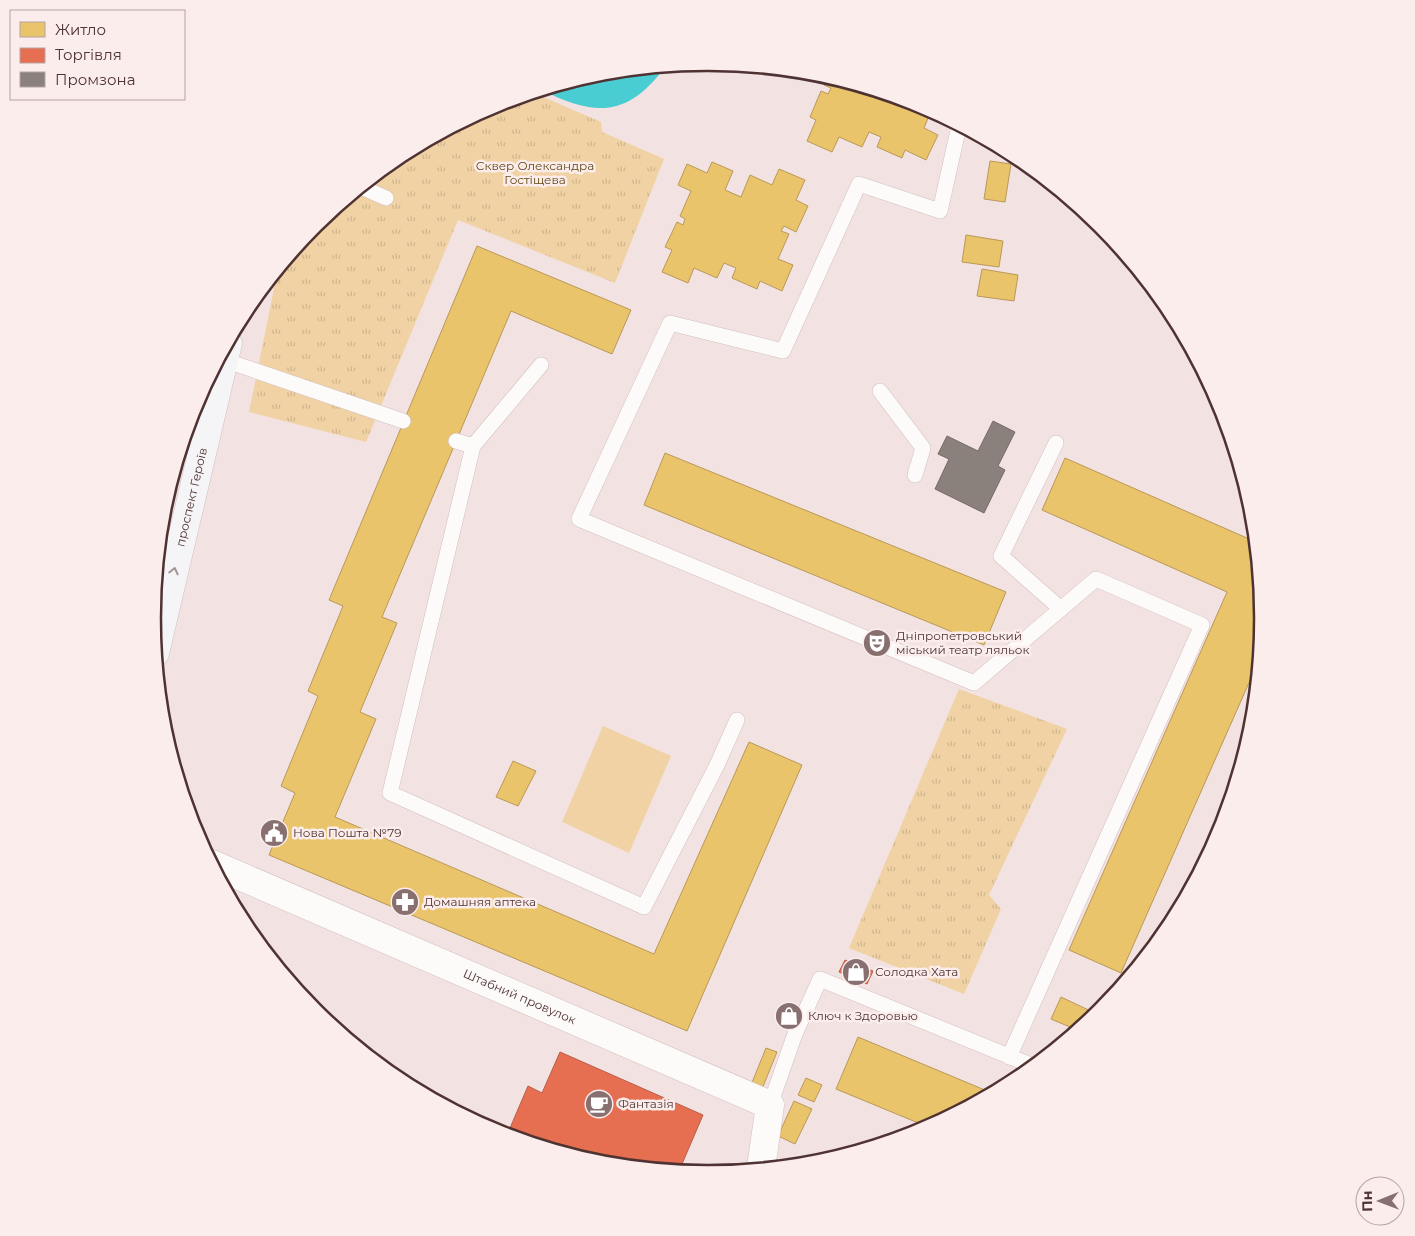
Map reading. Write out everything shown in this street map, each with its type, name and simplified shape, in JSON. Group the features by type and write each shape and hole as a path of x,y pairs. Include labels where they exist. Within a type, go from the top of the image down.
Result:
{"main road":[{"name":"проспект Героїв","path":"161,627 223,365"}],"street":[{"name":"Штабний провулок","path":"221,868 770,1105"},
{"path":"761,1162 770,1105"}],"lane":[{"path":"958,133 940,211 859,184 784,352 670,322 579,519 974,684 1096,579 1202,625 1009,1057"},
{"path":"367,190 386,198"},
{"path":"229,353 403,421"},
{"path":"541,365 473,446 390,793 644,907 717,765 737,720"},
{"path":"880,391 923,448 915,475"},
{"path":"456,441 473,446"},
{"path":"1056,442 1001,556 1061,609"},
{"path":"770,1105 795,1034 820,979 1025,1063"}],"green space":[{"name":"Сквер Олександра Гостіщева","path":"543,97 601,122 602,132 664,159 615,283 458,220 366,442 249,412 275,284 321,231 375,184 404,163 466,128 498,113"},
{"path":"959,689 1067,729 989,895 1001,909 964,994 849,948"},
{"path":"603,726 671,756 629,853 562,822"}],"water":[{"path":"659,73 638,95 624,103 610,107 594,108 551,94 601,82"}],"building: Житло":[{"path":"824,85 883,100 928,118 924,128 938,135 926,160 905,150 902,158 877,147 881,137 869,132 862,147 839,137 832,152 807,141 816,120 810,117 821,91 828,94 831,88"},
{"path":"990,161 1011,164 1005,202 984,199"},
{"path":"712,162 733,171 725,190 741,197 750,175 772,185 779,169 805,180 796,200 808,206 796,232 784,226 781,231 789,234 778,259 793,265 782,291 760,281 757,289 732,278 736,268 724,263 717,278 694,268 688,283 662,272 672,250 665,247 677,222 683,225 685,219 680,216 691,191 678,185 687,164 707,173"},
{"path":"966,235 1003,241 999,267 962,262"},
{"path":"477,246 631,310 612,354 511,311 382,617 397,623 360,712 376,719 335,817 654,954 749,742 802,765 687,1031 269,855 295,793 281,786 318,696 308,691 343,606 329,600"},
{"path":"982,269 1018,275 1014,301 977,296"},
{"path":"665,453 1006,592 984,645 644,505"},
{"path":"1065,458 1249,539 1254,618 1251,678 1121,973 1069,950 1227,592 1042,510"},
{"path":"513,761 536,771 518,806 496,797"},
{"path":"1061,997 1089,1010 1070,1027 1051,1019"},
{"path":"858,1037 984,1089 918,1123 836,1089"},
{"path":"766,1048 777,1052 762,1089 751,1085"},
{"path":"806,1078 822,1085 814,1102 798,1095"},
{"path":"794,1101 812,1109 795,1144 778,1136"}],"building: Торгівля":[{"name":"Солодка Хата","path":"845,960 873,971 867,984 839,972"},
{"name":"Ключ к Здоровью","path":"787,1011 791,1011 794,1016 793,1020 787,1021 784,1018 784,1014"},
{"name":"Фантазія","path":"560,1052 703,1115 682,1164 636,1160 566,1146 510,1128 528,1086 542,1093"}],"building: Промзона":[{"path":"993,421 1015,432 998,466 1005,470 984,513 935,489 949,459 938,454 947,436 978,451"}],"place":[{"name":"Дніпропетровський міський театр ляльок","path":"877,643"},
{"name":"Нова Пошта №79","path":"274,833"},
{"name":"Домашняя аптека","path":"405,902"},
{"name":"Солодка Хата","path":"856,972"},
{"name":"Ключ к Здоровью","path":"789,1016"},
{"name":"Фантазія","path":"599,1104"}]}
